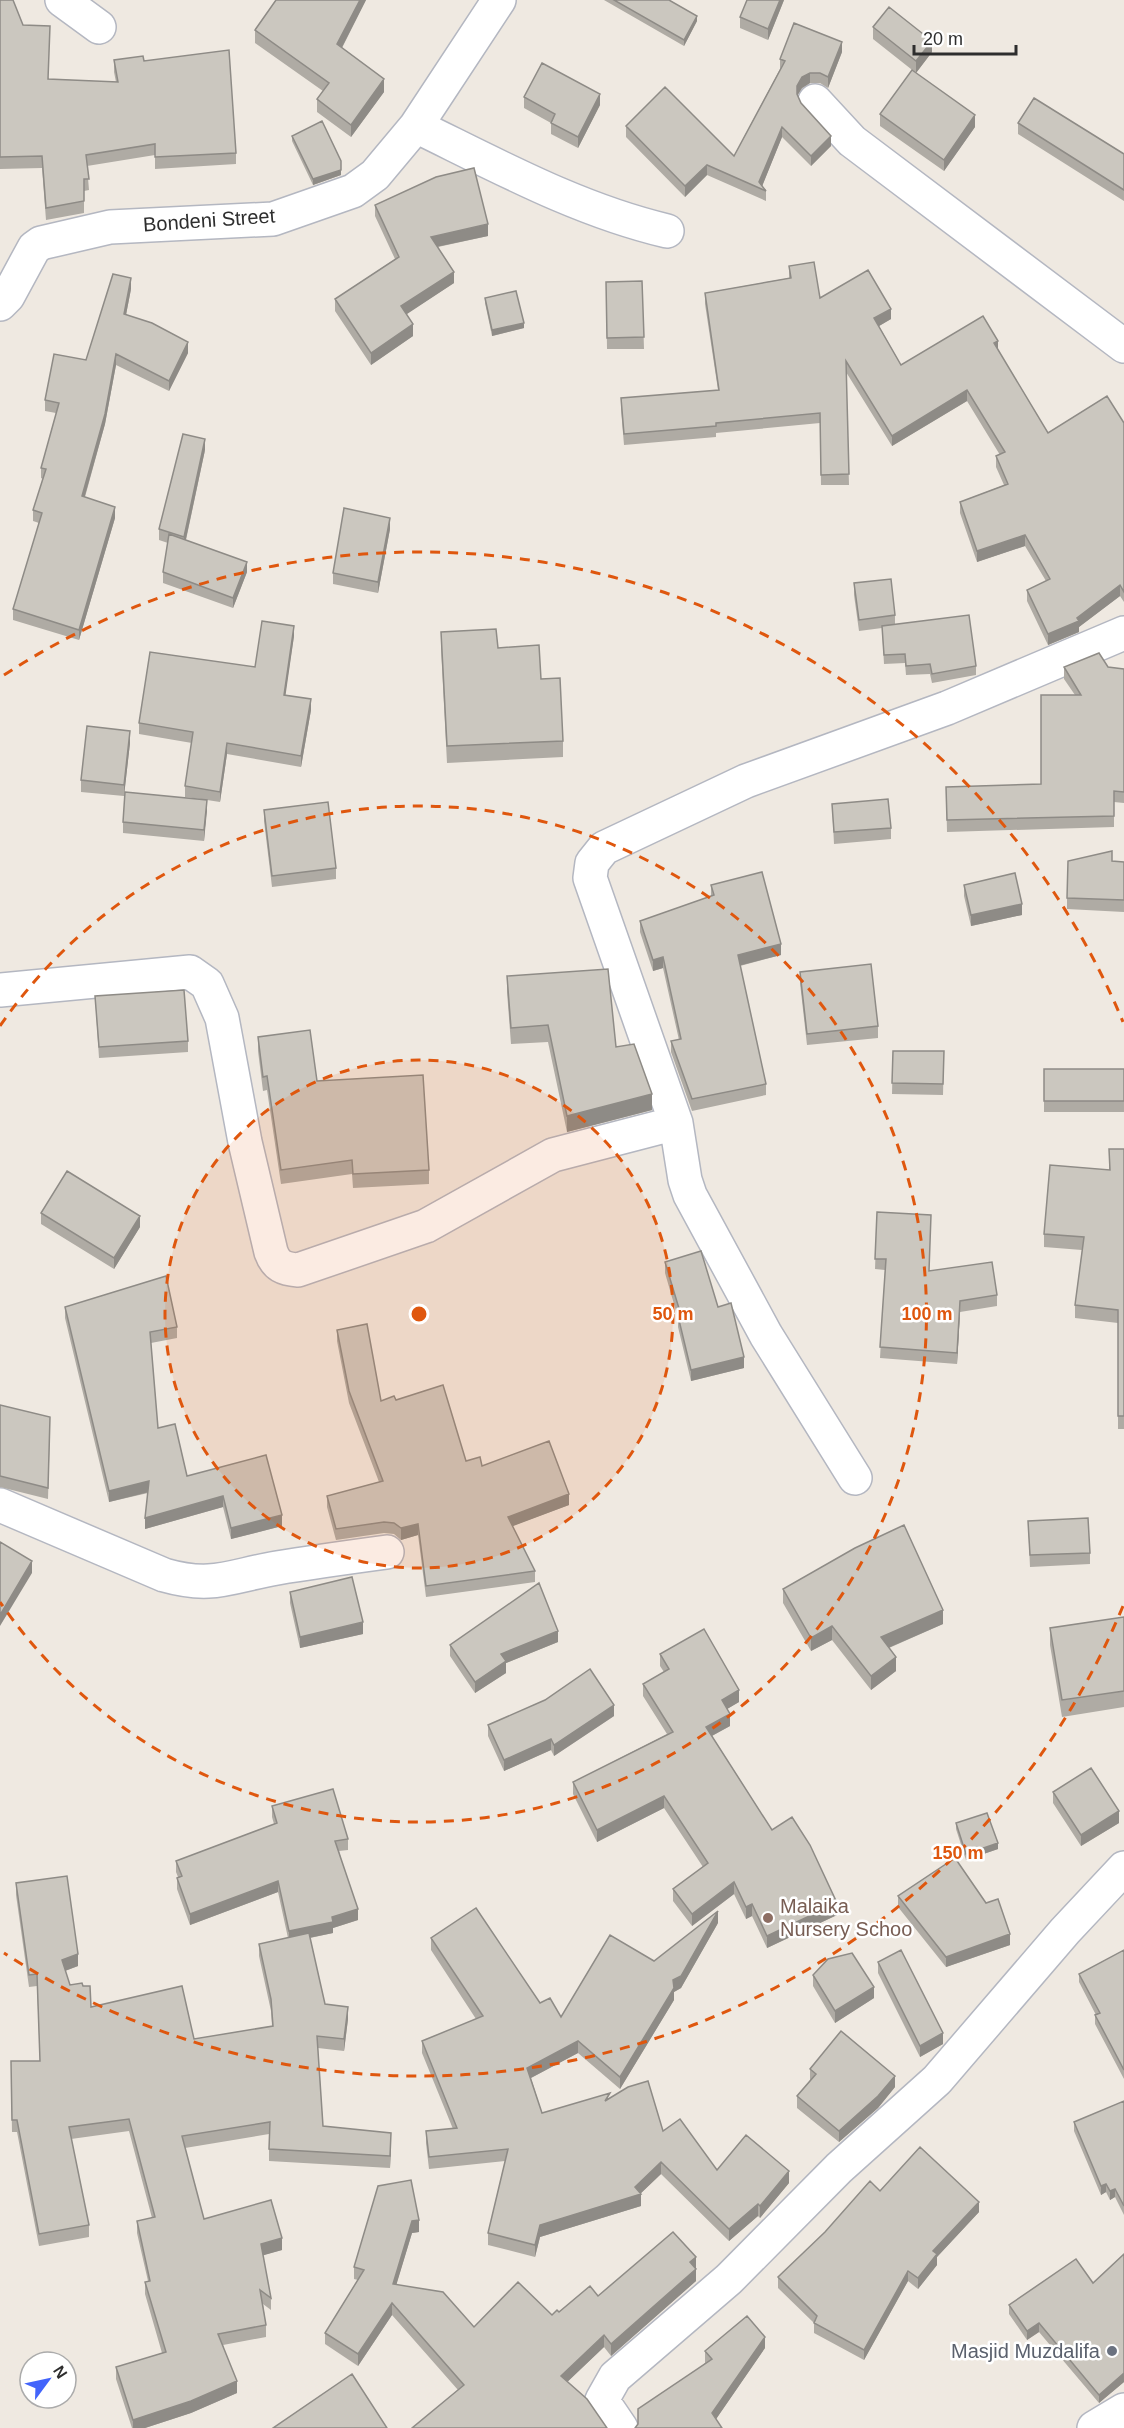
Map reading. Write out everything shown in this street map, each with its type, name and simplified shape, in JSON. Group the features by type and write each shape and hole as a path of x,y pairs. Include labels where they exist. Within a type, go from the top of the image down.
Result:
{"street":[{"path":"62,0 99,27"},
{"name":"Bondeni Street","path":"0,304 8,296 34,248 41,243 110,227 273,219 353,191 375,175 416,126 499,0"},
{"path":"815,101 852,141 1124,346"},
{"path":"416,126 548,191 625,221 667,231"},
{"path":"855,1478 766,1335 690,1195 685,1180 676,1123 590,878 592,862 597,854 746,781 947,708 1124,633"},
{"path":"0,990 190,972 207,984 222,1018 245,1142 271,1252 277,1264 290,1269 309,1267 426,1226 554,1155 676,1123"},
{"path":"0,1505 164,1575 187,1582 211,1583 273,1568 387,1552"},
{"path":"621,2428 602,2400 605,2391 615,2377 729,2279 839,2168 937,2080 1065,1931 1124,1868"},
{"path":"1094,2428 1124,2410"}],"building":[{"path":"0,0 13,0 23,25 50,26 48,79 118,82 114,60 143,56 144,61 229,50 236,153 155,157 155,144 86,155 89,179 84,179 84,201 46,208 42,156 0,157"},
{"path":"276,0 360,0 337,44 384,79 351,125 317,99 329,83 255,30"},
{"path":"614,0 669,0 697,16 684,40"},
{"path":"747,0 780,0 768,29 740,17"},
{"path":"889,7 932,41 916,61 873,27"},
{"path":"794,23 842,42 828,77 820,73 810,73 802,77 797,86 797,94 801,103 831,136 811,156 782,127 759,182 766,191 707,165 685,186 626,126 665,87 734,156 785,61 780,59"},
{"path":"542,63 600,94 578,137 551,123 555,114 524,97"},
{"path":"912,70 975,115 944,160 880,114"},
{"path":"1034,98 1124,154 1124,190 1018,123"},
{"path":"322,121 341,161 341,170 313,179 292,136"},
{"path":"474,168 488,224 431,237 454,272 401,306 413,324 371,353 335,299 399,257 375,205 436,177"},
{"path":"814,262 820,298 868,270 891,309 874,318 901,365 983,316 998,341 994,343 1048,433 1107,396 1124,423 1124,592 1120,585 1077,618 1079,621 1048,634 1027,590 1050,579 1025,535 977,551 960,502 1008,484 996,456 1005,452 967,390 892,436 846,361 849,474 821,475 820,413 716,423 716,426 624,434 621,398 719,390 705,293 791,278 789,266"},
{"path":"113,274 131,278 124,314 152,323 188,342 169,381 116,354 105,414 82,496 115,507 79,630 13,609 42,513 33,510 46,469 41,468 59,403 45,400 54,354 86,360"},
{"path":"642,281 644,337 607,338 606,282"},
{"path":"516,291 524,323 492,330 485,298"},
{"path":"183,434 205,439 184,537 159,529"},
{"path":"344,508 390,518 378,582 333,573"},
{"path":"169,534 247,562 233,598 163,572"},
{"path":"891,579 895,615 859,620 854,583"},
{"path":"969,615 976,666 932,674 930,664 906,666 905,654 884,655 882,626"},
{"path":"262,621 294,626 284,695 311,699 301,756 227,743 220,792 185,786 193,732 139,723 150,652 255,667"},
{"path":"496,629 498,648 539,645 541,679 560,678 563,741 447,746 441,632"},
{"path":"1099,653 1108,667 1124,669 1124,792 1114,791 1114,816 947,820 946,787 1041,784 1041,695 1081,695 1064,667"},
{"path":"87,726 130,731 124,785 81,780"},
{"path":"125,792 207,800 204,830 123,822"},
{"path":"888,799 891,828 834,832 832,804"},
{"path":"328,802 336,868 272,876 264,810"},
{"path":"1112,851 1112,861 1124,862 1124,900 1067,898 1068,861"},
{"path":"762,872 781,944 738,955 766,1084 692,1099 671,1041 681,1039 663,957 653,960 640,921 714,895 711,885"},
{"path":"1015,873 1022,904 971,915 964,885"},
{"path":"871,964 878,1026 807,1034 800,972"},
{"path":"608,969 616,1047 634,1044 652,1094 567,1116 548,1025 511,1028 507,976"},
{"path":"184,990 188,1041 99,1047 95,996"},
{"path":"310,1030 317,1081 423,1075 429,1170 353,1174 352,1160 281,1170 267,1076 263,1077 258,1037"},
{"path":"893,1051 944,1051 943,1084 892,1083"},
{"path":"1044,1069 1124,1069 1124,1101 1044,1101"},
{"path":"1109,1149 1124,1149 1124,1416 1118,1416 1118,1310 1075,1305 1084,1237 1044,1234 1050,1165 1110,1170"},
{"path":"67,1171 140,1216 114,1258 41,1213"},
{"path":"877,1212 931,1215 929,1271 992,1262 997,1295 960,1301 957,1353 880,1347 886,1259 875,1259"},
{"path":"701,1251 718,1307 731,1303 744,1357 691,1370 678,1316 681,1315 665,1262"},
{"path":"166,1276 177,1327 150,1332 158,1428 175,1424 187,1476 266,1455 282,1515 231,1528 223,1496 145,1518 149,1481 109,1491 65,1307"},
{"path":"367,1324 381,1401 394,1396 396,1400 443,1385 466,1461 480,1457 482,1466 549,1441 569,1494 508,1517 535,1571 426,1586 418,1524 401,1528 394,1523 384,1522 336,1529 327,1496 383,1481 349,1391 337,1330"},
{"path":"0,1405 50,1417 48,1488 0,1476"},
{"path":"1088,1518 1090,1553 1030,1555 1028,1521"},
{"path":"904,1525 943,1610 881,1637 896,1657 871,1676 832,1626 811,1638 783,1589 855,1548"},
{"path":"0,1542 32,1561 0,1615"},
{"path":"352,1577 363,1622 300,1637 290,1592"},
{"path":"539,1583 558,1631 501,1654 506,1661 475,1682 450,1645"},
{"path":"1124,1617 1124,1691 1062,1700 1050,1628"},
{"path":"704,1629 739,1690 722,1700 730,1714 706,1727 772,1830 792,1817 810,1845 837,1903 767,1936 752,1904 746,1907 734,1882 692,1914 673,1889 708,1863 664,1796 597,1830 573,1782 673,1732 643,1684 669,1669 660,1654"},
{"path":"590,1669 614,1705 554,1745 551,1739 504,1760 488,1725 545,1700"},
{"path":"1091,1768 1119,1811 1081,1835 1053,1792"},
{"path":"333,1789 348,1839 335,1841 358,1909 332,1917 333,1922 289,1931 278,1881 190,1914 177,1878 182,1876 176,1861 277,1823 272,1806"},
{"path":"987,1813 998,1843 966,1854 956,1823"},
{"path":"955,1858 986,1903 998,1899 1010,1934 946,1957 898,1896"},
{"path":"67,1876 78,1954 62,1960 70,1985 82,1983 83,1986 90,1986 91,2007 182,1986 194,2039 273,2026 271,1999 259,1944 309,1933 325,2004 348,2007 344,2039 317,2036 323,2126 391,2133 390,2156 269,2149 270,2122 182,2136 204,2219 271,2200 282,2238 261,2244 271,2298 260,2290 266,2325 218,2334 237,2381 191,2401 133,2420 116,2367 166,2352 145,2282 150,2281 137,2221 155,2217 129,2119 69,2127 89,2225 39,2234 17,2120 12,2120 11,2061 40,2061 37,1974 29,1975 16,1883"},
{"path":"476,1908 540,2003 550,1998 561,2017 610,1935 654,1961 718,1911 681,1976 673,1980 674,1988 620,2077 578,2041 527,2068 542,2113 610,2093 605,2101 628,2087 648,2081 663,2131 680,2119 717,2170 746,2135 789,2171 760,2206 758,2204 729,2229 661,2162 635,2187 641,2194 540,2225 535,2245 488,2233 508,2149 429,2157 426,2131 457,2128 422,2041 483,2016 431,1938"},
{"path":"901,1950 943,2033 920,2046 878,1962"},
{"path":"1124,1950 1124,2070 1095,2015 1100,2013 1079,1974"},
{"path":"852,1953 874,1987 835,2011 813,1975 828,1959"},
{"path":"841,2031 895,2076 878,2096 839,2131 797,2096 816,2074 810,2069"},
{"path":"1124,2101 1124,2206 1115,2189 1110,2191 1106,2184 1101,2186 1074,2122"},
{"path":"920,2147 979,2202 933,2251 937,2254 918,2278 908,2271 864,2350 814,2323 817,2316 778,2277 825,2232 870,2181 880,2191"},
{"path":"411,2180 419,2220 412,2221 393,2284 443,2292 474,2327 518,2282 552,2315 557,2310 559,2312 590,2286 598,2296 673,2232 696,2257 690,2262 696,2269 611,2344 604,2335 561,2376 587,2399 607,2428 412,2428 464,2385 392,2303 358,2354 325,2333 364,2270 354,2267 378,2186"},
{"path":"1124,2254 1124,2373 1099,2395 1039,2323 1027,2331 1009,2305 1076,2259 1093,2283"},
{"path":"747,2316 765,2337 712,2413 722,2428 635,2428 638,2424 638,2409 712,2359 705,2351"},
{"path":"352,2374 387,2428 273,2428"}],"place":[{"name":"Malaika Nursery Schoo","path":"768,1918"},
{"name":"Masjid Muzdalifa","path":"1112,2351"}]}
